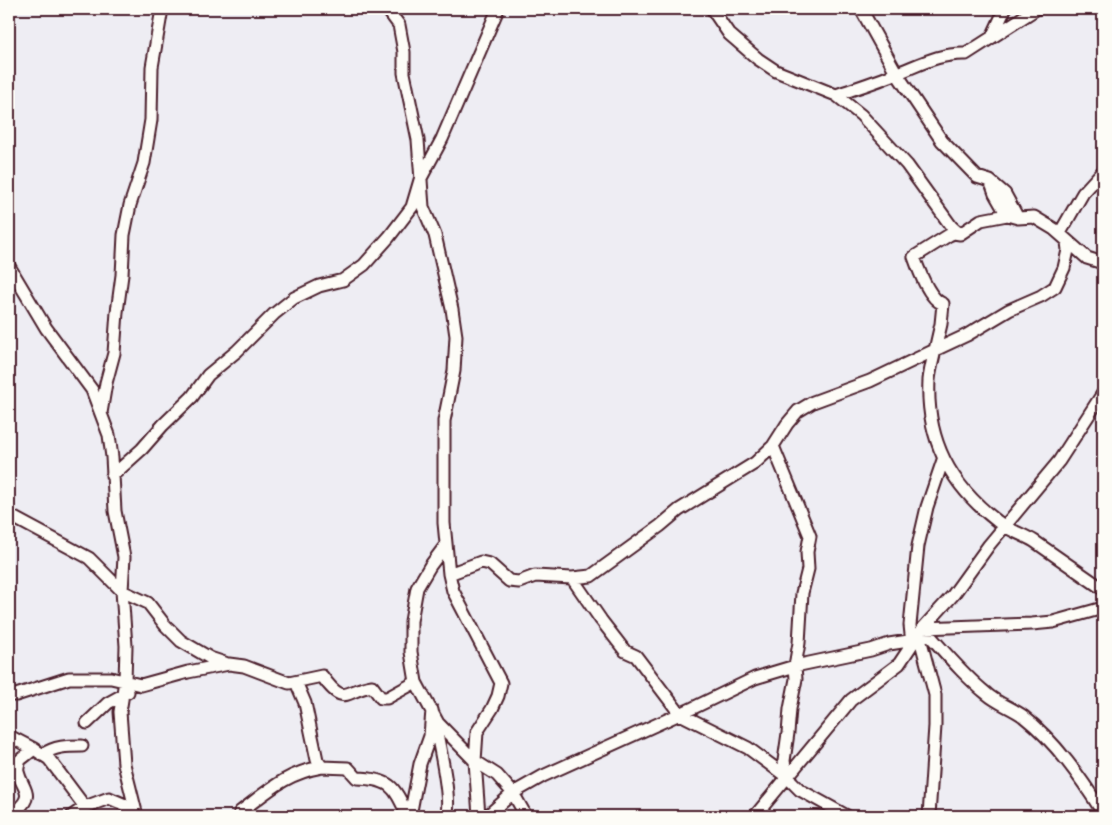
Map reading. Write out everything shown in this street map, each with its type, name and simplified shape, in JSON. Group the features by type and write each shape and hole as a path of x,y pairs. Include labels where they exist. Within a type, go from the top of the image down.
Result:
{"street":[{"path":"101,413 114,353 124,234 130,205 144,163 150,129 152,67 162,9"},
{"path":"387,9 399,24 404,52 404,73 418,140 423,207 435,234 456,336 454,371 444,421 445,546 449,574 453,591 501,682 498,696 492,709 477,732 475,761 479,816"},
{"path":"112,476 142,449 192,397 208,374 237,350 274,314 294,298 319,286 344,280 364,265 390,237 412,207 420,180 442,139 498,9"},
{"path":"712,9 728,34 758,59 776,71 836,95 861,115 906,165 951,226 960,234"},
{"path":"862,9 897,74 942,141 977,177 990,181 1005,194 1012,217"},
{"path":"992,37 1005,9"},
{"path":"836,95 897,74 930,59 954,54 966,54 1036,9"},
{"path":"449,574 482,562 490,564 509,581 519,582 535,576 572,578 591,576 598,572 679,510 755,463 773,446 798,411 813,402 870,381 935,350 1055,287 1064,268 1068,250 1063,237 1084,193 1103,171"},
{"path":"1103,263 1087,258 1063,237 1034,217 981,220 960,234 954,233 949,235 914,257 930,292 937,302 943,304 941,324 929,379 930,410 935,438 943,460 961,486 977,504 998,522 1032,540 1103,589"},
{"path":"9,266 46,328 92,390 109,435 115,511 124,557 122,591 126,646 125,681 120,712 124,764 135,816"},
{"path":"755,816 851,700 898,664 923,628 959,588 989,545 1059,462 1103,393"},
{"path":"773,446 810,536 807,552 808,569 802,593 800,643 795,666 796,679 790,709 784,761 787,777"},
{"path":"913,641 910,625 918,546 927,507 943,460"},
{"path":"9,515 89,558 122,591 148,603 165,625 181,641 210,658 251,668 289,683 322,676 332,690 340,694 349,695 372,686 381,698 387,698 416,682"},
{"path":"445,546 430,566 418,588 416,596 411,620 411,652 416,682 438,723 475,761 497,775 513,792 526,816"},
{"path":"572,578 625,651 636,656 680,714 748,748 787,777 800,790 847,816"},
{"path":"923,628 1053,622 1103,608"},
{"path":"923,628 956,665 987,695 1022,716 1056,748 1089,790 1103,813"},
{"path":"923,628 921,642 935,695 935,726 929,816"},
{"path":"487,816 513,792 543,776 754,678 795,666 913,641"},
{"path":"86,723 108,703 140,685 188,672 229,664"},
{"path":"9,695 16,695 70,678 111,678 140,685"},
{"path":"296,682 305,703 317,760 322,767"},
{"path":"409,816 420,764 430,736 432,710"},
{"path":"432,710 446,784 449,810 446,816"},
{"path":"9,736 49,759 86,806"},
{"path":"18,816 18,809 25,803 27,794 17,770 20,760 38,752 57,747 82,746"},
{"path":"239,815 260,795 283,782 292,774 322,767 348,768 358,778 371,778 385,782 394,788 409,816"},
{"path":"72,816 86,806 109,798 123,804 135,816"}]}
